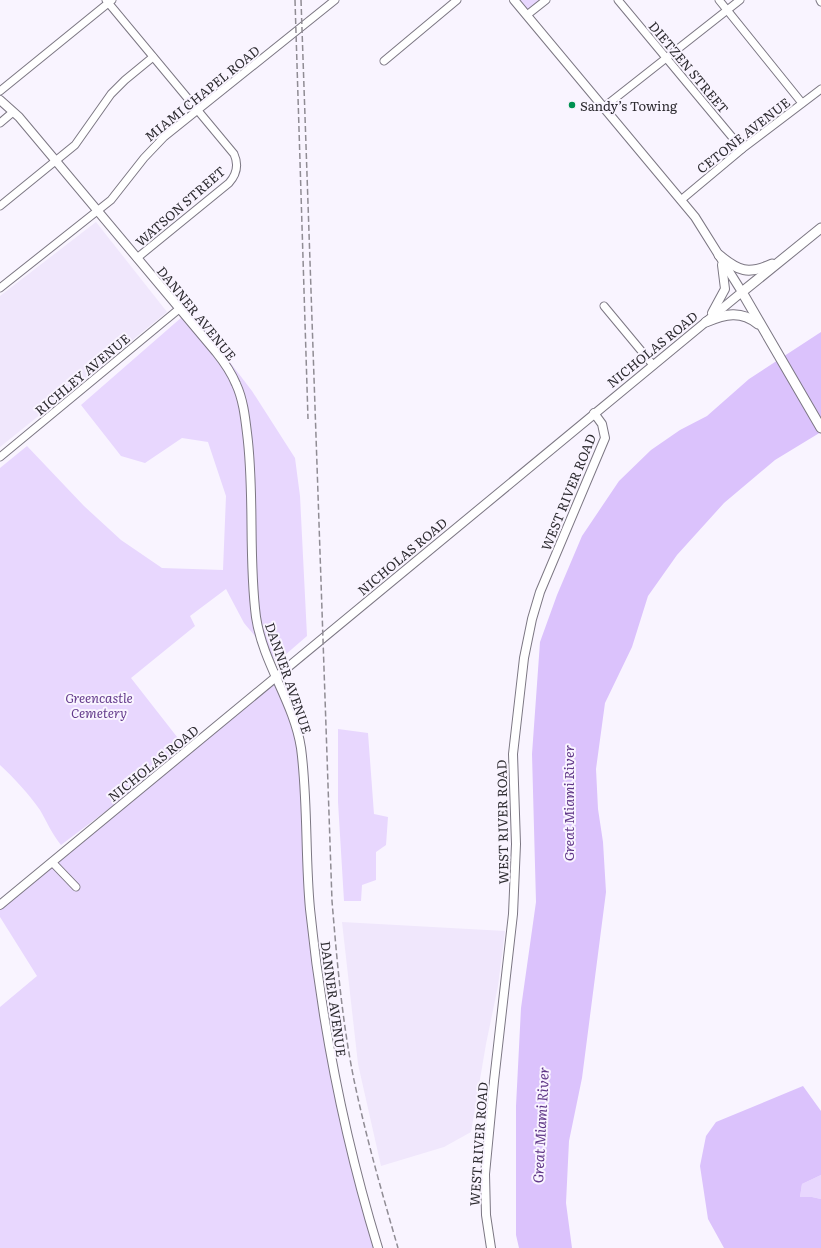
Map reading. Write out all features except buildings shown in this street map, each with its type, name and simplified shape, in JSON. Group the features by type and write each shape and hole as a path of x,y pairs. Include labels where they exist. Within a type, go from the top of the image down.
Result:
{"main road":[{"name":"NICHOLAS ROAD","path":"742,292 821,228"},
{"path":"718,255 741,270 761,268 781,260"},
{"path":"742,292 750,314 763,328 821,428"},
{"path":"706,322 732,314 750,314"}],"street":[{"name":"MIAMI CHAPEL ROAD","path":"0,288 98,211 116,195 150,151 335,0"},
{"path":"384,61 457,0"},
{"path":"514,0 681,200 700,225 742,292"},
{"path":"527,15 546,0"},
{"name":"DIETZEN STREET","path":"618,0 742,149"},
{"path":"719,0 802,103"},
{"path":"604,107 740,0"},
{"path":"0,91 109,1 198,111"},
{"path":"0,206 57,162 78,142 114,90 153,57"},
{"name":"CETONE AVENUE","path":"681,200 742,149 821,89"},
{"name":"DANNER AVENUE","path":"0,100 13,112 57,162 222,360 233,377 241,397 246,421 251,472 254,601 260,637 291,712 301,749 310,909 329,1049 351,1154 378,1248"},
{"name":"WATSON STREET","path":"137,258 229,183 235,176 237,171 234,154 198,111"},
{"path":"0,123 13,112"},
{"path":"706,322 725,289 723,269 718,255"},
{"name":"NICHOLAS ROAD","path":"0,905 742,292"},
{"path":"604,306 653,365"},
{"name":"RICHLEY AVENUE","path":"0,457 179,309"},
{"name":"WEST RIVER ROAD","path":"491,1248 486,1215 485,1174 513,914 516,844 513,754 523,666 531,622 540,592 605,438 602,424 594,413"},
{"path":"52,862 76,887"}],"shaded area":[{"path":"96,222 167,312 0,447 0,296"},
{"path":"342,922 505,931 498,986 486,1044 471,1132 444,1147 381,1166 358,1064"}],"green space":[{"path":"514,0 546,0 527,15"},
{"name":"Greencastle Cemetery","path":"190,310 252,391 295,458 300,496 307,636 277,662 244,623 226,589 190,616 195,626 131,678 188,751 276,679 299,740 307,871 329,1049 378,1248 0,1248 0,1007 37,976 0,917 0,905 122,799 61,845 40,810 21,786 0,765 0,468 27,446 84,506 121,540 162,568 223,570 226,496 208,442 182,438 145,463 121,456 81,405"},
{"path":"338,729 368,733 374,814 388,817 386,845 376,852 376,880 362,885 361,901 344,901 338,802"},
{"path":"821,1175 821,1199 800,1197 802,1184"}],"water":[{"name":"Great Miami River","path":"821,332 821,432 775,460 724,503 677,555 648,596 632,647 605,703 596,769 598,809 603,842 606,892 582,1078 569,1141 566,1203 572,1248 519,1248 516,1235 516,1106 521,1008 536,902 532,754 540,642 557,595 582,536 619,481 651,450 680,430 707,416 749,379"},
{"path":"803,1086 821,1111 821,1175 802,1184 800,1197 821,1199 821,1248 724,1248 708,1219 700,1166 706,1136 716,1122"}],"railway":[{"path":"295,0 308,419"},
{"path":"301,0 332,901 343,1013 354,1080 369,1144 398,1248"}],"place":[{"name":"Sandy’s Towing","path":"572,105"}]}
